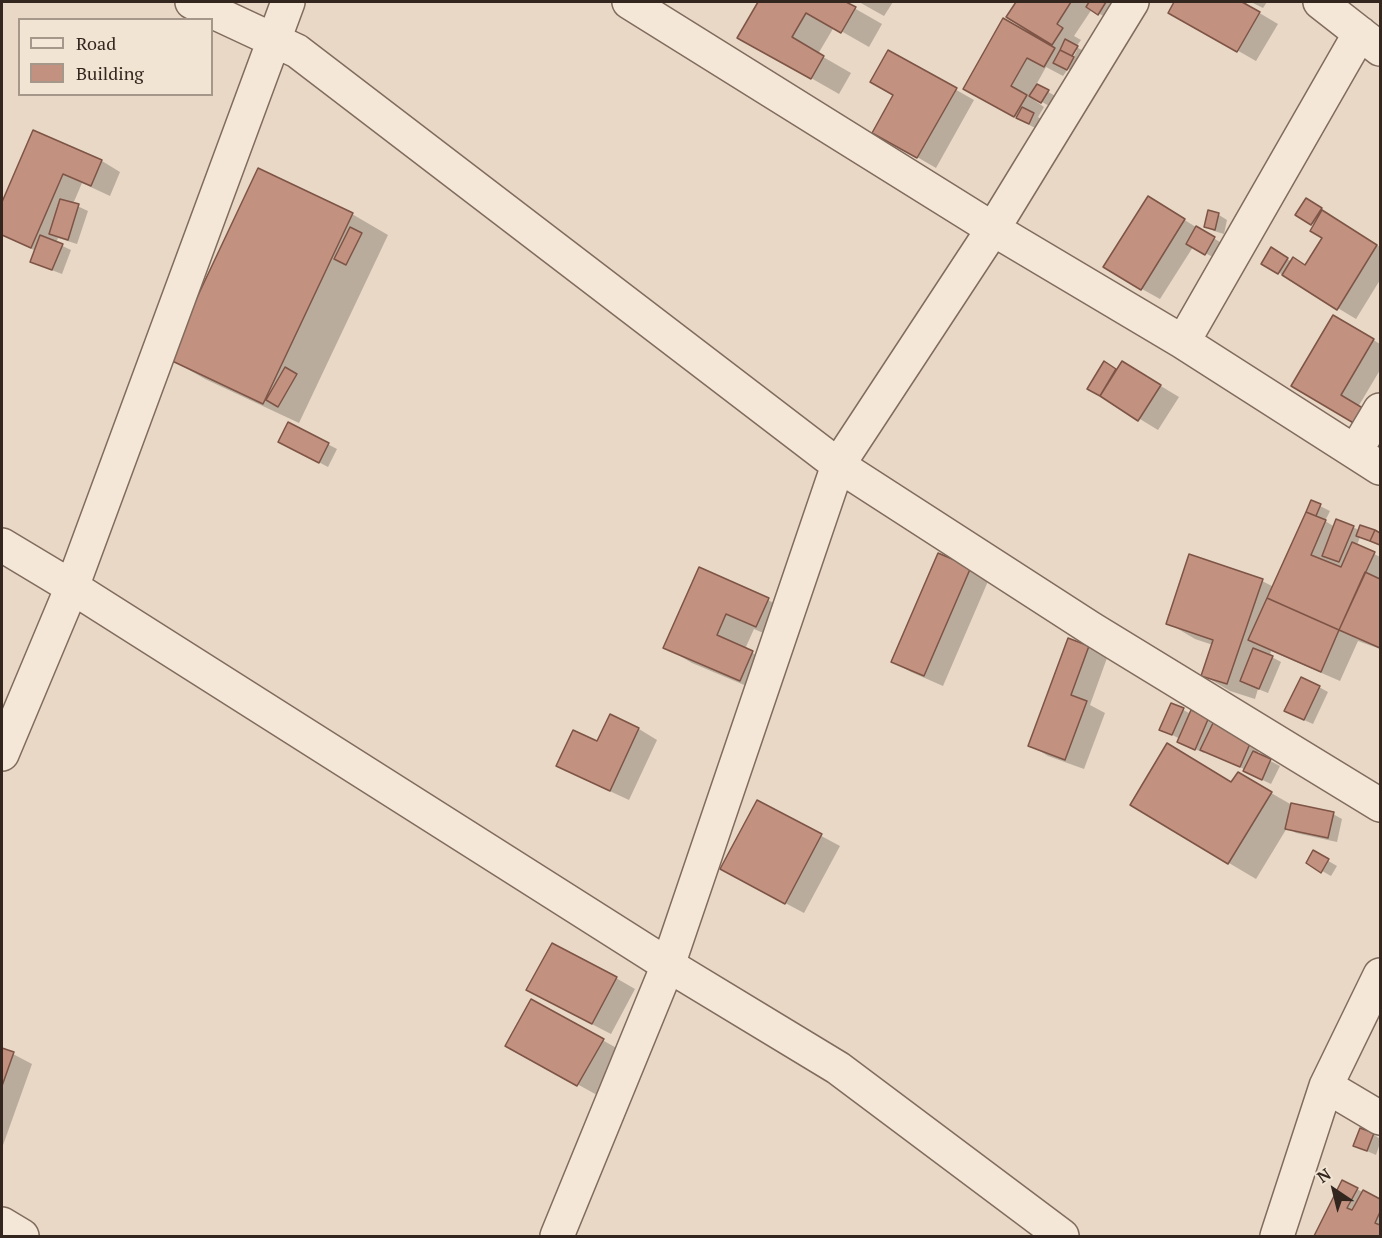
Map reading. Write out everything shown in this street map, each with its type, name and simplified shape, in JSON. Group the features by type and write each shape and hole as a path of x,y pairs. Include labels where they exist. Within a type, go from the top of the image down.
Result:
{"street":[{"path":"192,2 297,51 838,465 1092,629 1380,806"},
{"path":"2,754 72,587 288,2"},
{"path":"629,2 993,229 1183,342 1368,460 1380,410"},
{"path":"557,1236 668,965 838,465 993,229 1132,2"},
{"path":"1183,342 1370,41 1320,2"},
{"path":"2,545 72,587 668,965 838,1068 1062,1236"},
{"path":"1277,1236 1326,1086 1380,975"},
{"path":"1326,1086 1380,1118"},
{"path":"2,1224 22,1236"}],"building":[{"path":"758,2 846,2 856,7 841,33 806,13 792,37 824,56 811,79 737,38"},
{"path":"1016,2 1071,2 1057,24 1063,28 1052,45 1006,17"},
{"path":"1089,2 1106,2 1098,15 1086,7"},
{"path":"1174,2 1242,2 1260,12 1237,52 1168,13"},
{"path":"1003,18 1055,48 1044,67 1027,58 1011,86 1027,95 1014,117 963,89"},
{"path":"1065,39 1078,46 1072,56 1060,50"},
{"path":"888,50 957,88 917,158 872,133 893,95 870,82"},
{"path":"1060,50 1074,57 1067,70 1053,63"},
{"path":"1037,84 1049,90 1041,103 1029,96"},
{"path":"1022,107 1034,113 1029,124 1016,118"},
{"path":"33,130 102,160 91,186 63,174 31,248 2,235 2,202"},
{"path":"258,168 353,213 263,404 168,359"},
{"path":"1148,196 1185,219 1141,290 1103,267"},
{"path":"1306,198 1322,208 1311,225 1295,215"},
{"path":"60,199 79,204 68,240 49,234"},
{"path":"1208,210 1219,213 1215,230 1204,227"},
{"path":"1322,210 1377,245 1337,310 1282,275 1293,257 1305,265 1322,238 1310,231"},
{"path":"1196,226 1215,237 1205,255 1186,244"},
{"path":"350,227 362,233 346,265 334,259"},
{"path":"40,235 63,244 52,270 30,262"},
{"path":"1271,247 1288,258 1278,274 1261,264"},
{"path":"1333,315 1374,339 1341,395 1371,413 1362,428 1291,386"},
{"path":"1104,361 1116,369 1100,396 1087,389"},
{"path":"1122,361 1161,385 1138,421 1100,396"},
{"path":"285,367 297,374 278,407 266,400"},
{"path":"288,422 329,443 319,463 278,442"},
{"path":"1311,500 1321,504 1316,516 1306,512"},
{"path":"1306,512 1326,520 1311,555 1341,567 1352,542 1375,552 1339,630 1267,598"},
{"path":"1336,519 1354,526 1339,562 1322,556"},
{"path":"1360,525 1375,530 1370,541 1356,536"},
{"path":"1375,530 1380,533 1380,545 1370,541"},
{"path":"938,553 971,567 924,676 891,662"},
{"path":"1189,554 1263,579 1227,684 1201,676 1213,640 1166,624"},
{"path":"699,567 769,598 756,627 726,614 717,635 753,651 740,681 663,648"},
{"path":"1365,572 1380,579 1380,648 1339,630"},
{"path":"1267,598 1339,630 1321,672 1248,640"},
{"path":"1068,638 1089,646 1071,695 1087,701 1065,760 1028,746"},
{"path":"1253,648 1273,656 1259,689 1240,681"},
{"path":"1301,677 1320,686 1304,720 1284,711"},
{"path":"1171,703 1184,708 1172,735 1159,730"},
{"path":"1191,710 1209,717 1195,750 1177,742"},
{"path":"610,714 639,728 610,791 556,766 573,730 597,741"},
{"path":"1214,721 1252,739 1240,767 1200,750"},
{"path":"1167,743 1231,782 1238,772 1272,792 1228,864 1130,805"},
{"path":"1253,751 1271,759 1262,780 1243,771"},
{"path":"757,800 822,834 785,904 720,869"},
{"path":"1291,803 1334,812 1328,838 1285,829"},
{"path":"1313,850 1329,859 1321,873 1306,863"},
{"path":"552,943 617,977 592,1024 526,990"},
{"path":"531,999 604,1039 577,1086 505,1046"},
{"path":"2,1048 14,1052 2,1086"},
{"path":"1360,1128 1374,1133 1367,1151 1353,1146"},
{"path":"1342,1180 1358,1188 1347,1208 1352,1210 1363,1190 1380,1199 1380,1212 1375,1223 1380,1225 1380,1236 1314,1236"}]}
